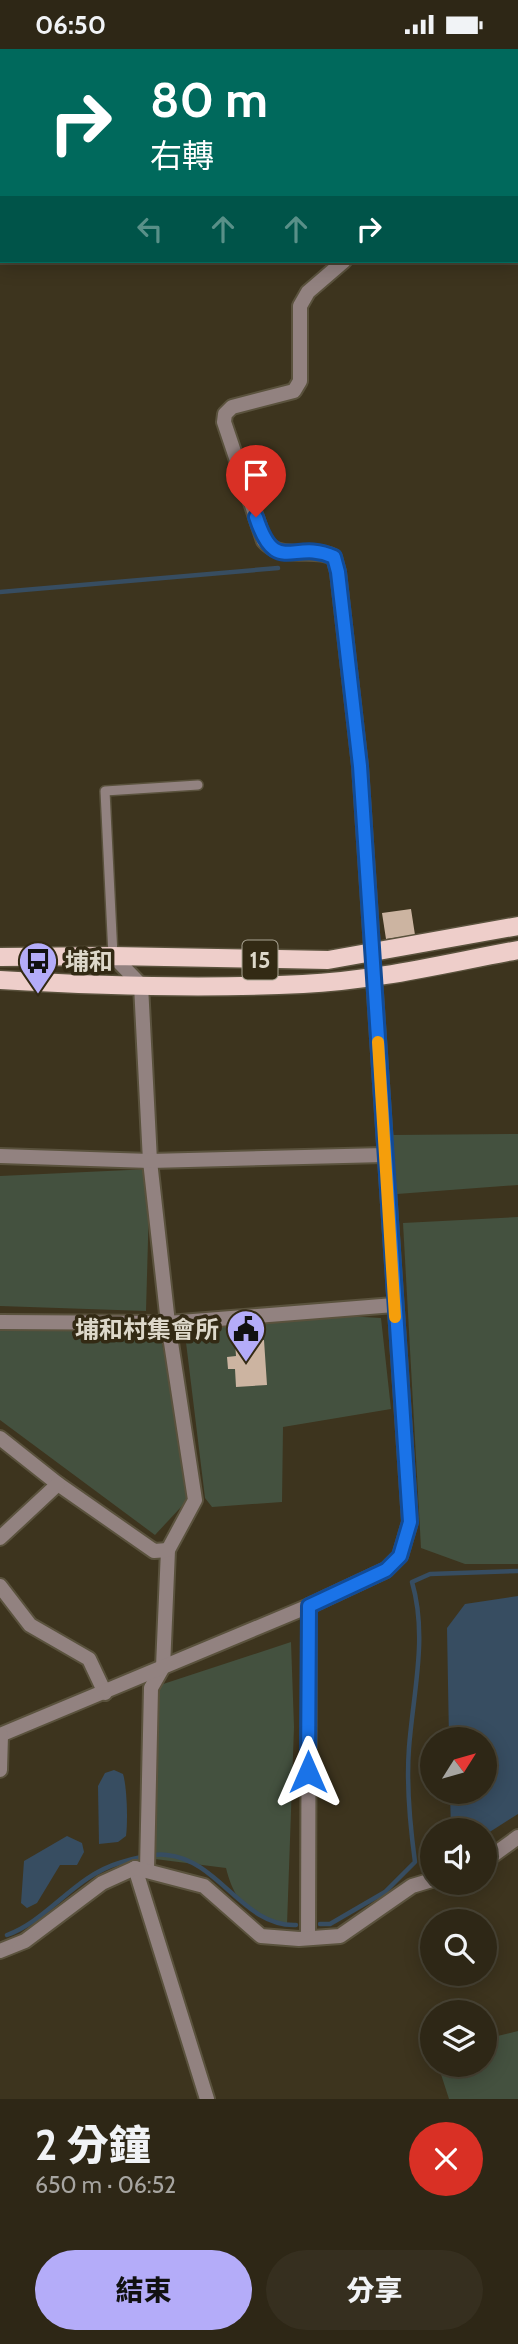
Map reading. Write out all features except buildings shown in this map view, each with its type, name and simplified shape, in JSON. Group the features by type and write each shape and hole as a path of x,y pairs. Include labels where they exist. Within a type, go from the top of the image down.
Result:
{"main road":[{"name":"15","path":"0,957 328,960 518,926"},
{"name":"15","path":"0,981 141,985 304,984 374,976 518,950"}],"street":[{"path":"0,1770 1,1735 309,1606 386,1570 400,1556 410,1522 360,766 334,557 323,552 278,552 264,541 224,422 225,414 232,407 294,391 300,381 300,306 308,292 342,263"},
{"path":"113,956 141,985 150,1161 168,1322 195,1500 168,1551 163,1667 151,1688 141,1869 207,2099"},
{"path":"0,1156 150,1161 384,1155"},
{"path":"0,1322 168,1322 394,1305"},
{"path":"0,1438 58,1484 154,1551 168,1551"},
{"path":"0,1538 58,1484"},
{"path":"0,1586 30,1625 89,1659 105,1693"},
{"path":"308,1938 309,1606"},
{"path":"497,1852 518,1837"},
{"path":"0,1951 25,1941 102,1883 141,1869 204,1886 261,1936 340,1936 412,1886 420,1884"}],"lane":[{"path":"113,956 105,791 198,785"}],"green space":[{"path":"518,1134 518,1185 397,1194 393,1135"},
{"path":"150,1169 146,1311 0,1306 0,1176"},
{"path":"518,1217 518,1564 465,1564 421,1548 403,1223"},
{"path":"275,1312 381,1318 391,1409 283,1427 282,1502 212,1507 205,1498 184,1326"},
{"path":"0,1325 160,1334 194,1493 155,1535 0,1420"},
{"path":"291,1642 294,1727 287,1925 264,1916 240,1900 226,1868 147,1858 151,1688"},
{"path":"518,2031 518,2099 449,2099 442,2077 497,2077 497,2036"}],"water":[{"path":"518,1596 518,1814 497,1827 497,1818 451,1818 450,1804 497,1804 497,1727 449,1727 447,1628 465,1604"},
{"path":"114,1770 123,1774 127,1804 126,1836 118,1842 99,1844 98,1786 105,1773"},
{"path":"67,1836 82,1843 84,1852 77,1865 60,1865 37,1903 27,1908 21,1903 24,1861"}],"waterway":[{"path":"0,592 278,568"},
{"path":"320,1924 330,1924 385,1892 415,1862 408,1762 418,1665 419,1623 412,1582 430,1574 518,1571"},
{"path":"7,1935 35,1920 103,1869 136,1858 162,1855 185,1860 202,1868 261,1916 277,1923 296,1925"}],"slow traffic":[{"path":"378,1042 395,1317"}],"place":[{"name":"埔和","path":"38,995"},
{"name":"埔和村集會所","path":"246,1363"}],"route":[{"path":"256,517 264,541 270,548 278,552 323,552 334,557 338,572 360,766 385,1180 410,1522 400,1556 386,1570 309,1606 308,1772"}]}
